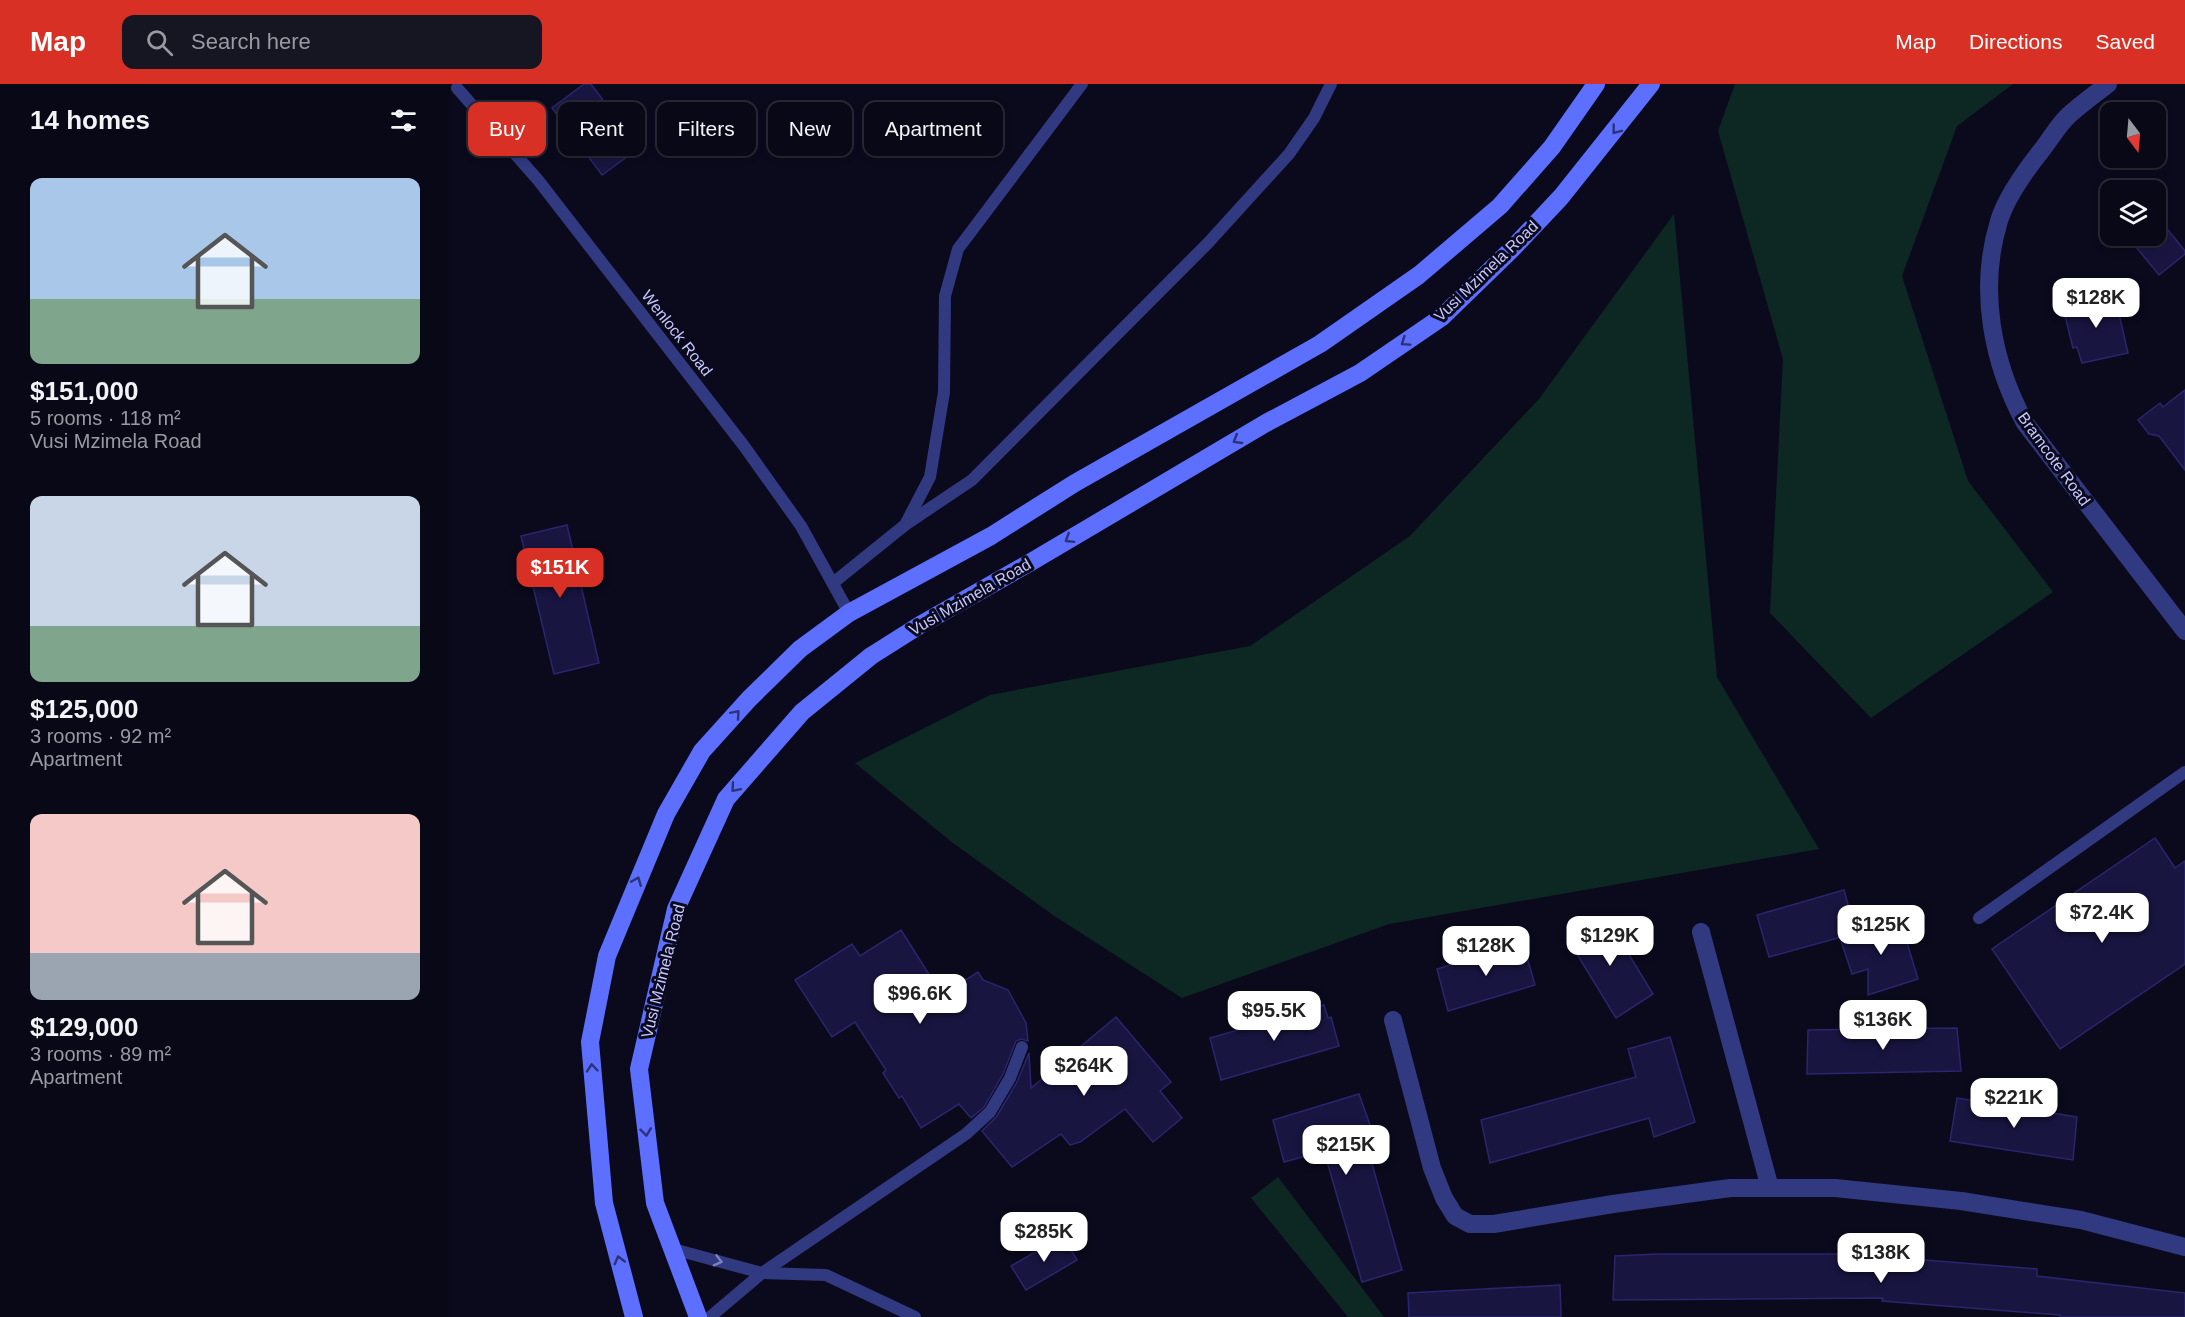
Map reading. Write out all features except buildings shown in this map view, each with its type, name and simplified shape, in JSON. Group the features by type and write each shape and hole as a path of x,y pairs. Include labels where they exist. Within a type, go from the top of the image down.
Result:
{"main road":[{"path":"634,1317 604,1203 590,1042 607,956 666,814 702,752 749,699 800,649 849,613 991,536 1075,483 1320,344 1419,275 1500,206 1552,147 1596,84"},
{"name":"Vusi Mzimela Road","path":"698,1317 655,1203 639,1069 676,909 726,799 802,712 871,656 937,614 1031,562 1266,423 1360,373 1442,317 1512,249 1560,197 1651,84"}],"street":[{"name":"Bramcote Road","path":"2108,84 2068,116 2024,174 1999,220 1990,271 1989,312 1998,360 2010,395 2025,423 2185,631"},
{"path":"1701,932 1770,1188"},
{"path":"1393,1020 1432,1168 1444,1198 1455,1216 1470,1224 1494,1224 1613,1204 1730,1188 1835,1188 1961,1201 2081,1220 2185,1247"}],"lane":[{"path":"905,525 930,477 944,392 945,296 958,249 1082,84"},
{"path":"833,583 905,525 972,480 1208,243 1288,154 1314,118 1331,84"},
{"name":"Wenlock Road","path":"457,88 538,180 744,446 801,526 849,613"},
{"path":"1979,918 2185,772"},
{"path":"710,1317 762,1273 966,1134 990,1112 1010,1078 1022,1047"},
{"path":"673,1249 762,1273 826,1275 915,1317"}],"green space":[{"path":"1735,84 2013,84 1957,126 1902,276 1968,481 2053,592 1871,718 1770,613 1783,359 1718,131"},
{"path":"1674,214 1717,677 1819,849 1389,924 1182,998 1053,915 953,843 855,763 990,695 1250,646 1410,536 1539,399"},
{"path":"1278,1177 1384,1317 1348,1317 1251,1198"}]}
